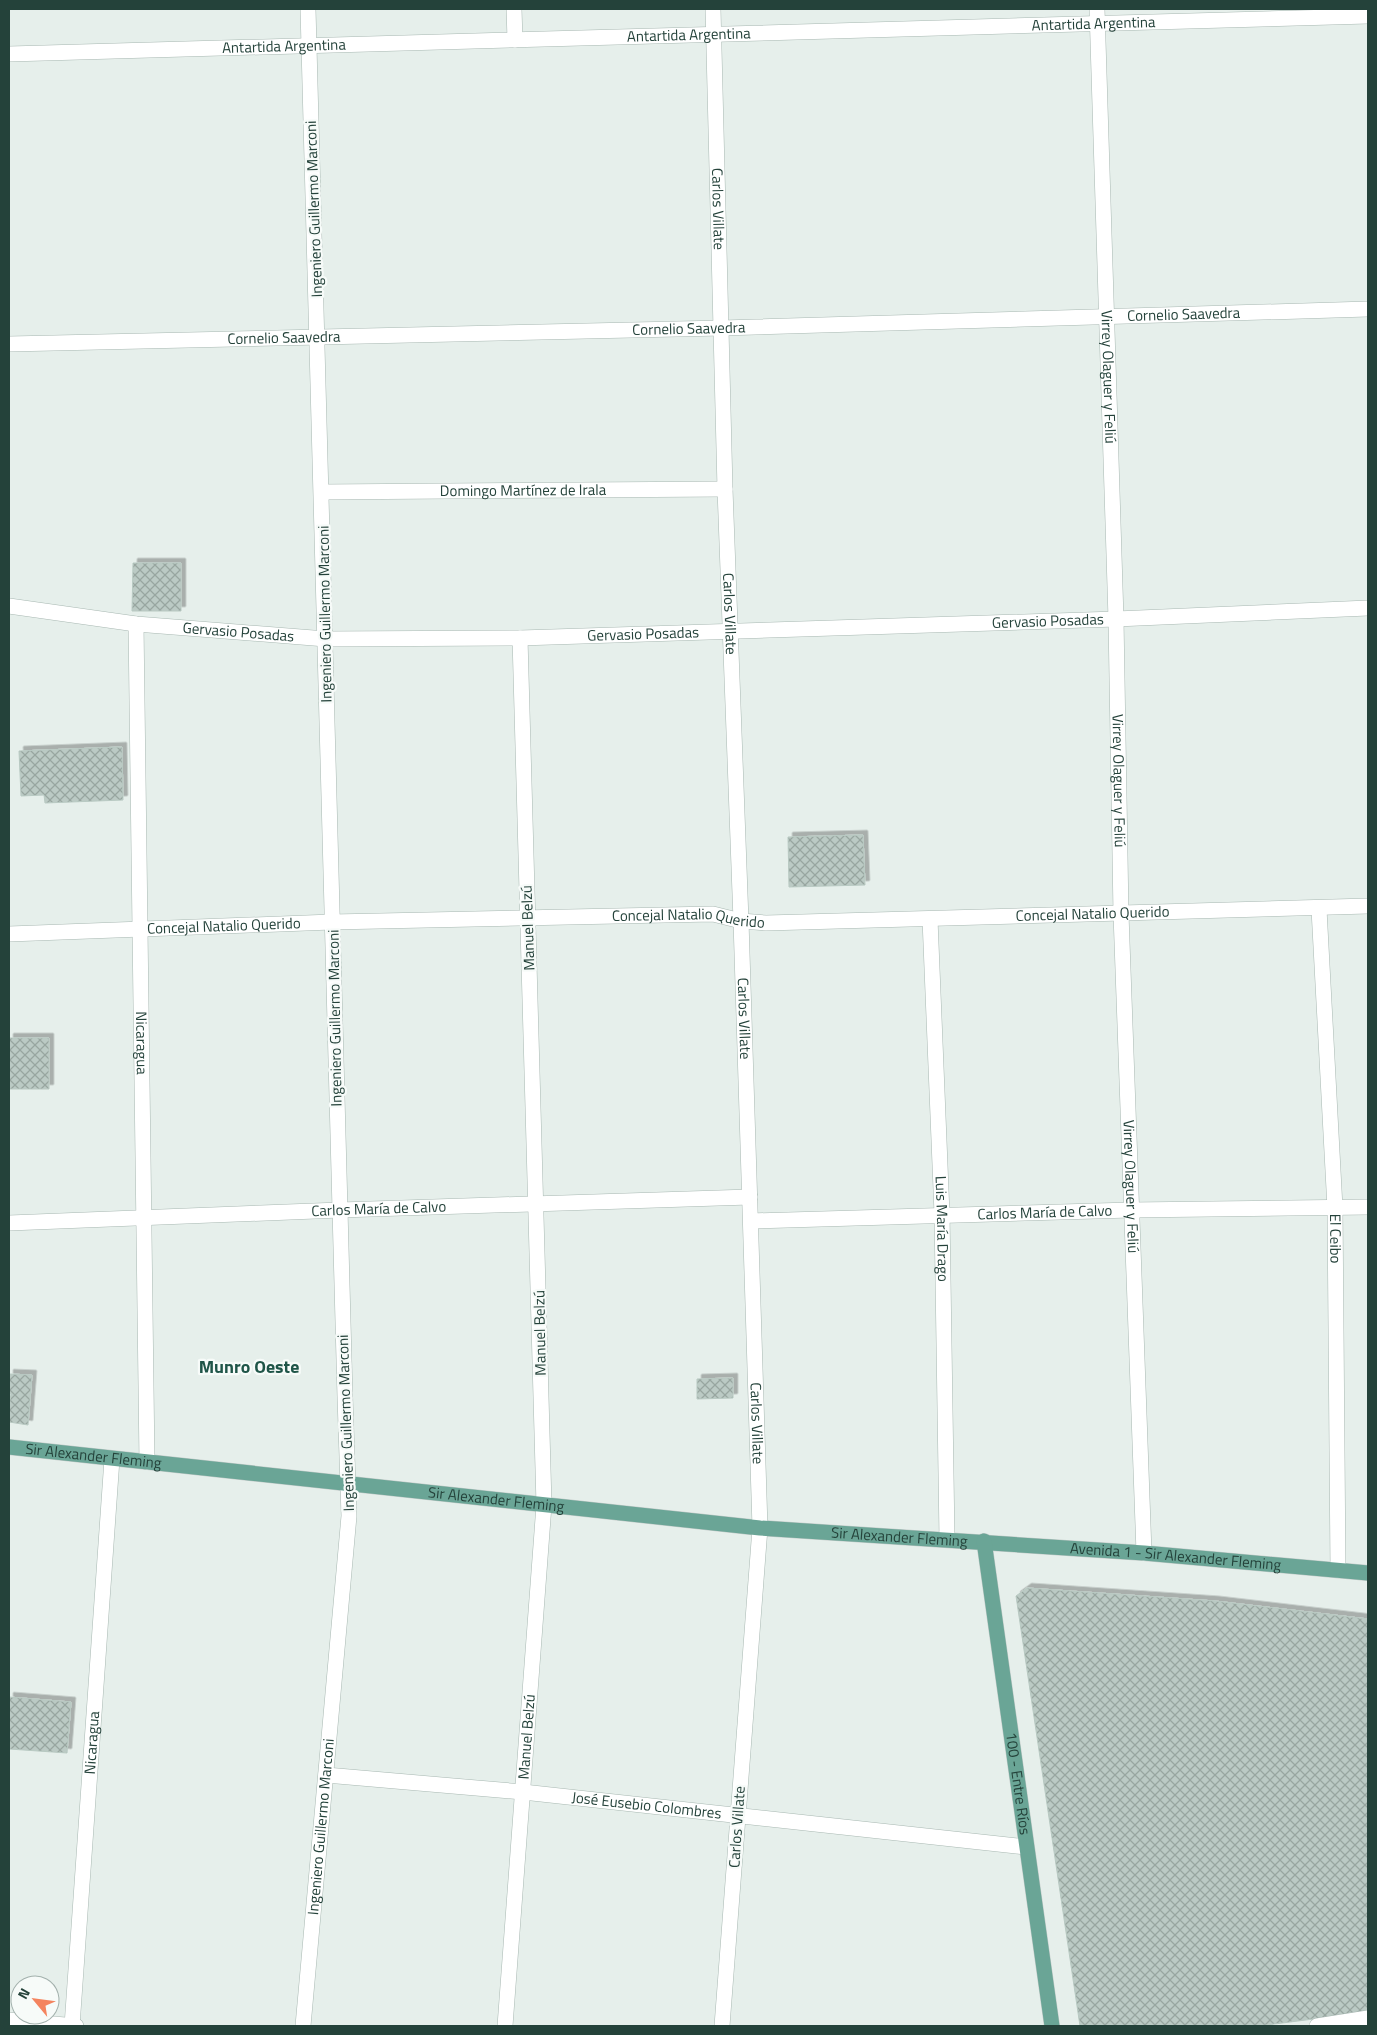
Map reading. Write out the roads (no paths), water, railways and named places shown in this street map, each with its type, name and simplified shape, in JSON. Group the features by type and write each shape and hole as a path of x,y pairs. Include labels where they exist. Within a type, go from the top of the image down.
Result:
{"main road":[{"name":"Sir Alexander Fleming","path":"9,1447 760,1528 984,1541"},
{"name":"Avenida 1 - Sir Alexander Fleming","path":"984,1541 1368,1573"},
{"name":"100 - Entre Ríos","path":"984,1541 1052,2026"}],"street":[{"name":"Ingeniero Guillermo Marconi","path":"303,2026 350,1516 347,1484 308,9"},
{"path":"514,9 515,40"},
{"name":"Carlos Villate","path":"713,9 725,489 760,1528 722,2026"},
{"name":"Antartida Argentina","path":"9,54 714,35 1097,16 1368,16"},
{"name":"Virrey Olaguer y Feliú","path":"1097,16 1116,619 1121,914 1144,1553"},
{"name":"Cornelio Saavedra","path":"9,344 722,328 1368,309"},
{"name":"Domingo Martínez de Irala","path":"322,492 725,489"},
{"name":"Gervasio Posadas","path":"9,606 136,624 326,639 520,638 1116,619 1368,608"},
{"name":"Nicaragua","path":"136,624 147,1462"},
{"name":"Manuel Belzú","path":"505,2026 544,1505 520,638"},
{"name":"Concejal Natalio Querido","path":"9,934 332,922 713,914 741,921 766,923 1368,906"},
{"name":"El Ceibo","path":"1319,908 1335,1208 1338,1570"},
{"name":"Luis María Drago","path":"930,919 942,1214 946,1539"},
{"name":"Carlos María de Calvo","path":"9,1223 750,1197"},
{"name":"Carlos María de Calvo","path":"751,1221 942,1214 1368,1207"},
{"name":"Nicaragua","path":"74,2026 112,1459"},
{"name":"José Eusebio Colombres","path":"326,1775 523,1792 1026,1846"},
{"path":"1317,2026 1368,2018"},
{"path":"9,2020 74,2026"}],"district":[{"name":"Munro Oeste","path":"249,1367"}]}
